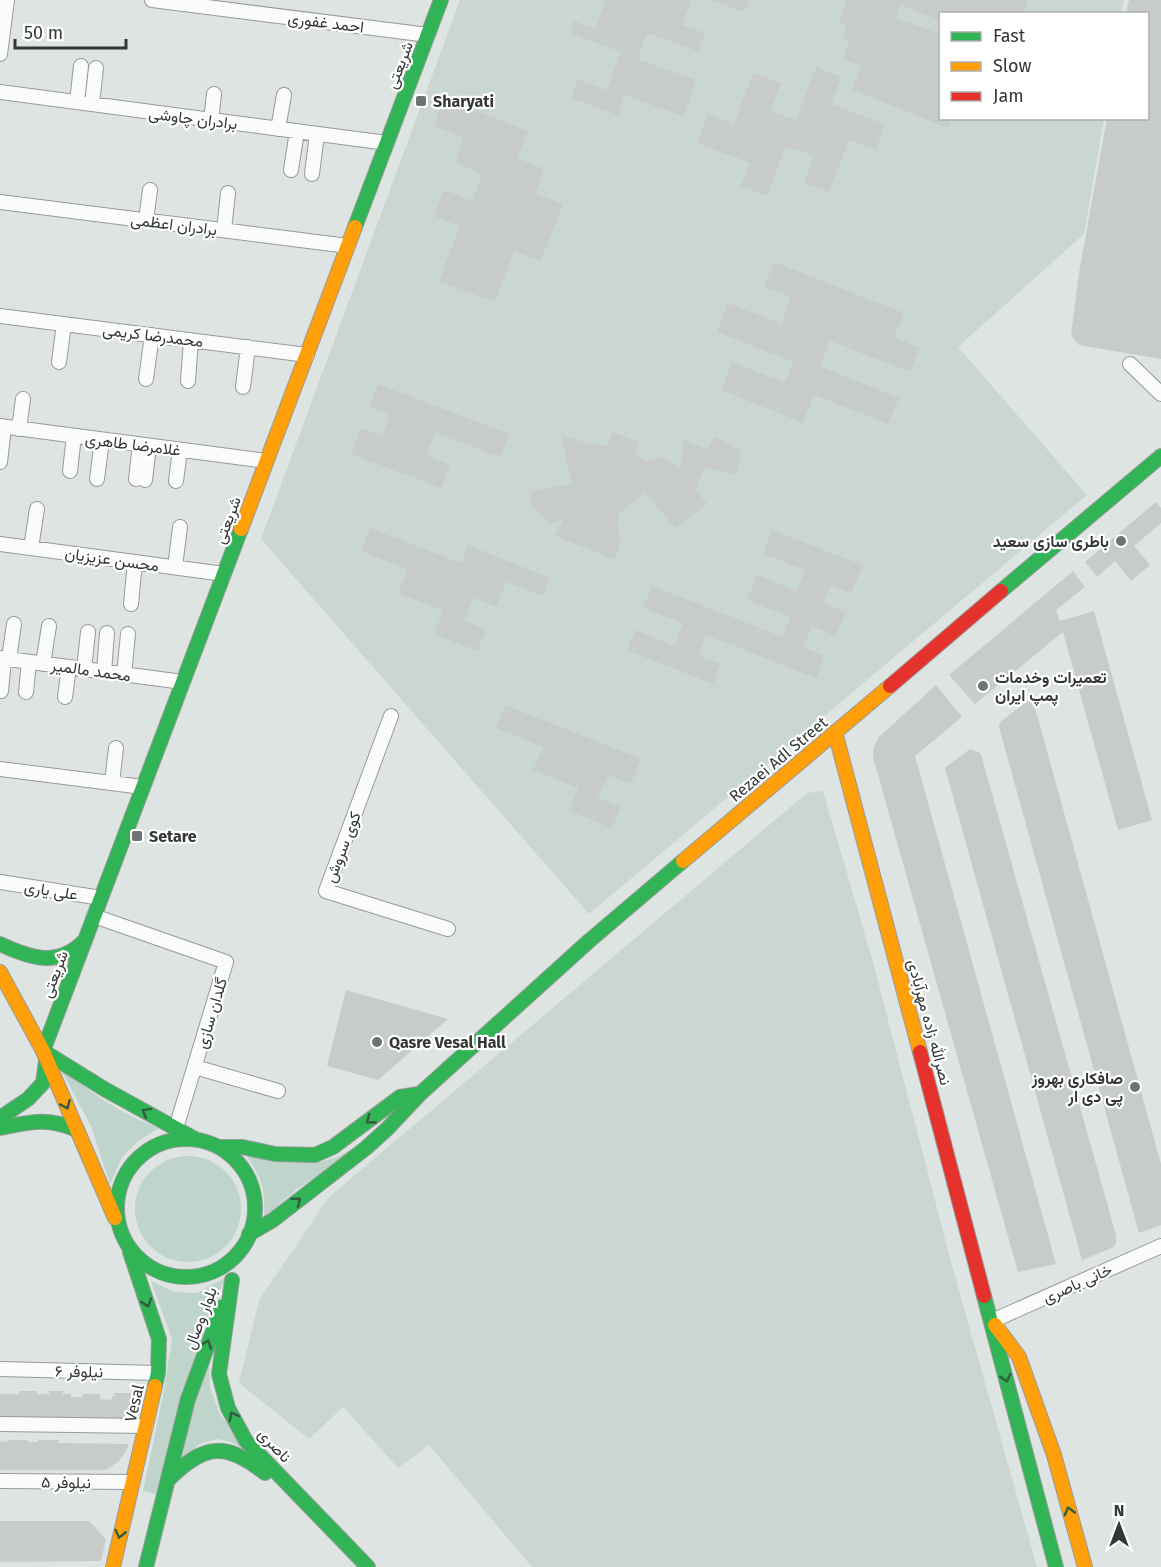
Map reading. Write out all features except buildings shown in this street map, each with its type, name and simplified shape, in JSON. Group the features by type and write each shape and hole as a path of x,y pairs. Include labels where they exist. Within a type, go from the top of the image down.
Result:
{"main road":[{"name":"شریعتی","path":"0,1118 28,1099 43,1083 44,1055 84,941 441,0"},
{"name":"Rezaei Adl Street","path":"249,1234 273,1220 366,1148 421,1093 589,942 1161,456"},
{"name":"نصرالله زاده مهرآبادی","path":"836,732 1056,1567"},
{"path":"0,944 29,955 48,958 69,954 84,941"},
{"path":"0,972 44,1055 129,1248 144,1263 164,1274 185,1277 207,1274 227,1264 242,1248 249,1234 255,1204 250,1181 237,1162 219,1148 197,1140 44,1055"},
{"path":"219,1148 242,1148 275,1154 315,1155 333,1147 400,1097 421,1093"},
{"path":"0,1128 39,1121 63,1124 77,1130"},
{"path":"119,1228 116,1204 121,1182 134,1162 152,1148 174,1140 197,1140"},
{"name":"Vesal","path":"129,1248 159,1339 158,1372 146,1426 142,1496 146,1567"},
{"name":"بلوار وصال","path":"232,1280 242,1248"},
{"name":"Vesal","path":"113,1567 142,1496 168,1480 188,1399 232,1280"},
{"name":"ناصری","path":"232,1280 219,1374 228,1407 246,1441 368,1567"},
{"name":"نصرالله زاده مهرآبادی","path":"992,1322 1019,1357 1054,1455 1085,1567"},
{"path":"168,1480 189,1462 218,1450 233,1452 297,1493"}],"street":[{"path":"0,54 7,0"},
{"name":"احمد غفوری","path":"152,0 428,35"},
{"path":"77,102 81,66"},
{"path":"92,104 96,68"},
{"name":"برادران چاوشی","path":"0,92 387,143"},
{"path":"211,120 214,94"},
{"path":"278,129 284,95"},
{"path":"291,170 297,131"},
{"path":"312,174 317,134"},
{"path":"146,220 150,190"},
{"path":"224,230 228,193"},
{"name":"برادران اعظمی","path":"0,202 348,246"},
{"name":"محمدرضا کریمی","path":"0,316 307,355"},
{"path":"59,362 64,324"},
{"path":"146,379 152,335"},
{"path":"188,381 191,340"},
{"path":"243,387 248,347"},
{"path":"1130,364 1161,394"},
{"path":"19,429 23,399"},
{"path":"0,462 2,427"},
{"name":"غلامرضا طاهری","path":"2,427 266,461"},
{"path":"70,471 74,436"},
{"path":"97,479 102,440"},
{"path":"140,480 145,445"},
{"path":"176,481 180,450"},
{"path":"31,548 37,509"},
{"path":"176,567 180,526"},
{"name":"محسن عزیزیان","path":"0,544 224,574"},
{"path":"130,604 135,562"},
{"path":"1,691 4,659 14,624"},
{"path":"26,692 49,626"},
{"path":"84,669 88,632"},
{"path":"104,672 107,633"},
{"path":"124,675 128,634"},
{"name":"محمد مالمیر","path":"4,659 183,682"},
{"path":"65,697 69,667"},
{"name":"کوی سروش","path":"391,716 326,891 448,929"},
{"path":"111,783 116,748"},
{"path":"0,769 143,787"},
{"name":"علی یاری","path":"0,882 101,898"},
{"name":"گلدان سازی","path":"94,916 226,962 176,1128"},
{"path":"195,1067 278,1091"},
{"name":"خانی باصری","path":"992,1322 1161,1246"},
{"name":"نیلوفر ۶","path":"0,1369 158,1372"},
{"path":"0,1424 146,1426"},
{"name":"نیلوفر ۵","path":"0,1481 142,1496"}],"shaded area":[{"path":"460,0 1124,0 1121,12 939,12 939,120 1104,120 1084,234 958,347 1087,495 589,914 261,539"},
{"path":"823,791 873,962 951,1262 1037,1567 532,1567 429,1445 398,1468 343,1407 309,1439 239,1383 259,1300 329,1197 807,793"}],"green space":[{"path":"58,1064 105,1101 159,1128 138,1141 122,1157 110,1184 91,1126"},
{"path":"362,1143 331,1169 298,1188 264,1218 262,1184 246,1155 320,1162 337,1157"},
{"path":"188,1156 208,1160 226,1171 237,1189 241,1209 237,1229 226,1247 208,1258 188,1262 168,1258 150,1247 139,1229 135,1209 139,1189 150,1171 168,1160"},
{"path":"226,1277 208,1318 163,1474 155,1494 143,1491 164,1391 172,1339 151,1281 174,1292 197,1293"},
{"path":"209,1355 210,1388 220,1414 248,1452 231,1442 218,1439 199,1444 181,1463 192,1411"}],"traffic: fast":[{"path":"355,227 441,0"},
{"path":"1001,591 1161,456"},
{"path":"43,1051 241,529"},
{"path":"249,1234 273,1220 366,1148 421,1093 589,941 683,861"},
{"path":"0,944 33,956 54,958 64,955 84,941"},
{"path":"43,1051 106,1090 195,1139"},
{"path":"0,1118 28,1099 43,1083 46,1061"},
{"path":"219,1147 242,1147 275,1154 315,1155 333,1147 400,1097 419,1094"},
{"path":"0,1128 48,1122 77,1130"},
{"path":"186,1139 212,1145 235,1159 249,1182 255,1208 249,1234 235,1257 212,1271 186,1277 160,1271 137,1257 123,1234 117,1208 123,1182 137,1159 160,1145 186,1139"},
{"path":"130,1252 159,1339 158,1373 155,1386"},
{"path":"232,1280 219,1374 228,1408 246,1441 368,1567"},
{"path":"984,1296 1056,1567"},
{"path":"146,1567 188,1399 222,1307"},
{"path":"168,1480 193,1459 215,1451 238,1456 265,1473"}],"traffic: slow":[{"path":"241,529 355,227"},
{"path":"683,861 890,686"},
{"path":"835,732 920,1052"},
{"path":"0,972 43,1051 115,1218"},
{"path":"995,1325 1019,1357 1054,1455 1085,1567"},
{"path":"113,1567 155,1386"}],"traffic: jam":[{"path":"890,686 1001,591"},
{"path":"920,1052 984,1296"}],"place":[{"name":"Sharyati","path":"421,101"},
{"name":"باطری سازی سعید","path":"1121,541"},
{"name":"تعمیرات وخدمات پمپ ایران","path":"983,686"},
{"name":"Setare","path":"137,836"},
{"name":"Qasre Vesal Hall","path":"377,1042"},
{"name":"صافکاری بهروز پی دی ار","path":"1135,1087"}]}
